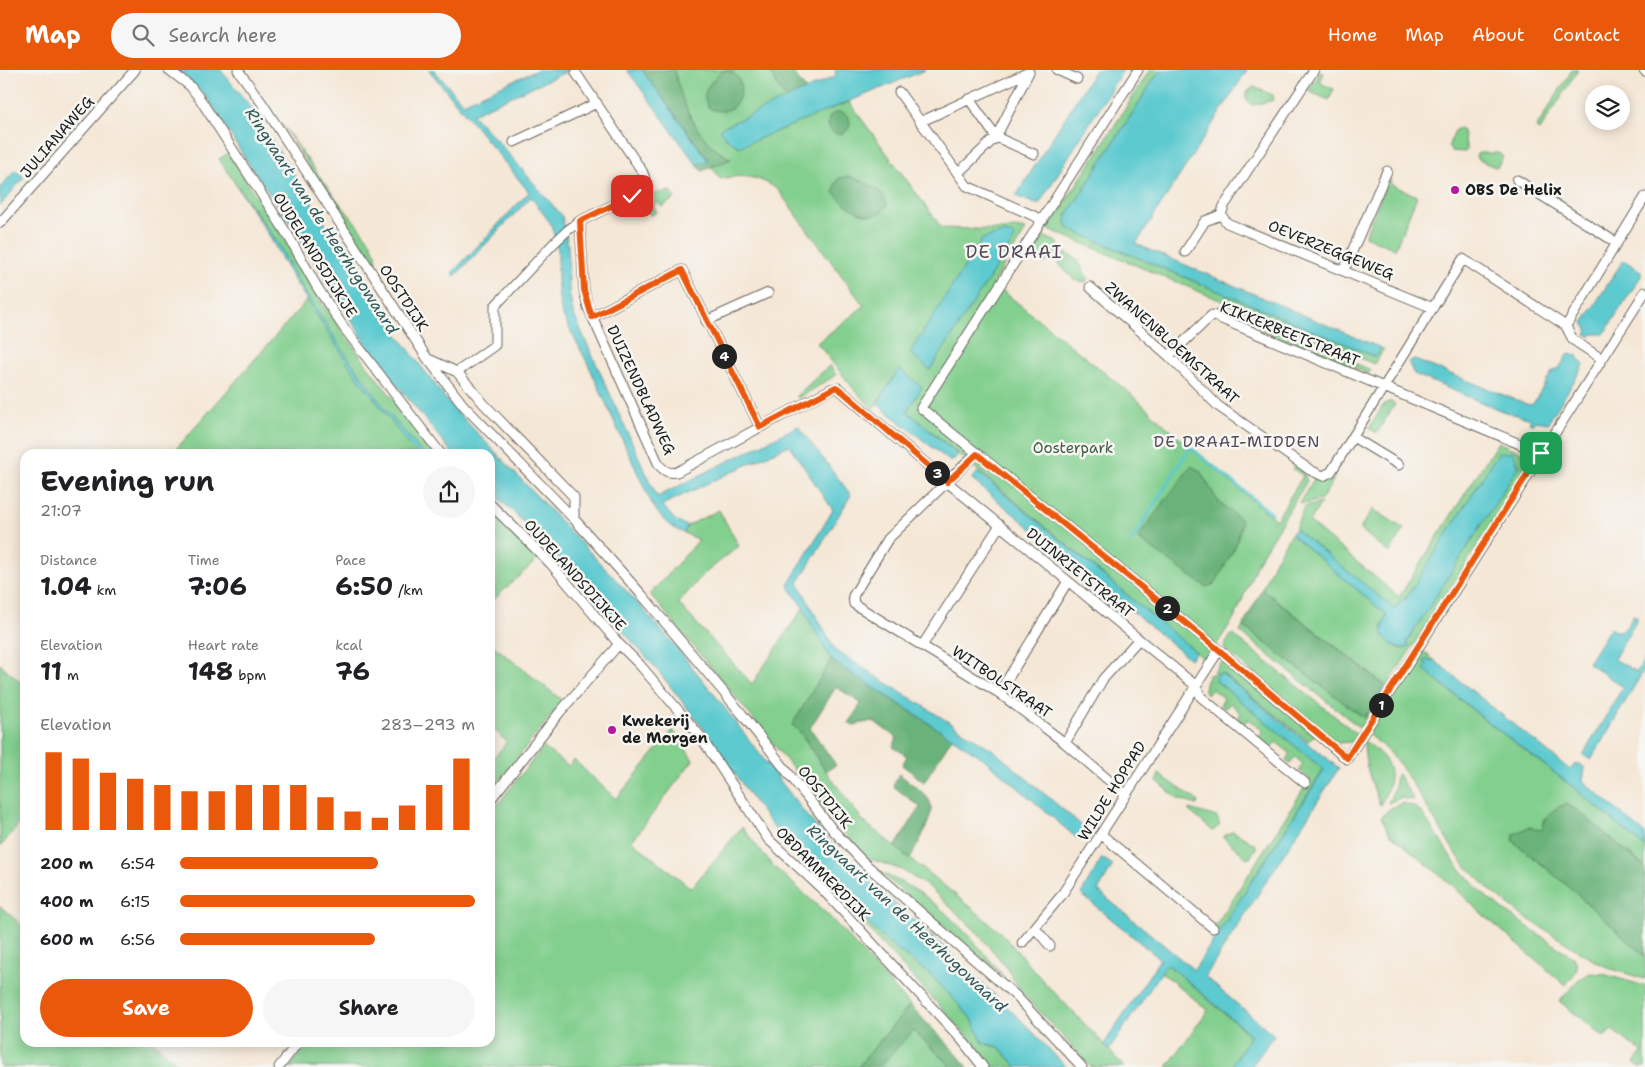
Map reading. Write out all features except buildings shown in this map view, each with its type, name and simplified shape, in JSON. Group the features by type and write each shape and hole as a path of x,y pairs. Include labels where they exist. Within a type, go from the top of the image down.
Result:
{"street":[{"name":"JULIANAWEG","path":"0,222 135,70"},
{"name":"OUDELANDSDIJKJE","path":"169,70 190,86 200,98 289,237 317,287 344,328 437,449"},
{"name":"OOSTDIJK","path":"238,70 262,103 427,358 464,406 481,426 574,519 642,595 687,647 838,836 863,862 1016,996 1082,1067"},
{"path":"1057,70 1077,79"},
{"path":"1138,70 921,408 1219,650 1347,758 1645,292"},
{"path":"1185,252 1205,221 1221,215 1226,203 1314,70"},
{"path":"958,173 996,137 1031,71"},
{"path":"920,122 1031,71"},
{"path":"457,372 495,345 496,306 554,243 580,221 638,193 642,190 646,180 642,171 576,73"},
{"path":"899,92 968,186 1043,220"},
{"path":"969,99 996,137 1034,154"},
{"path":"514,142 597,104"},
{"path":"1344,270 1387,171"},
{"path":"1517,180 1617,242"},
{"path":"1566,326 1645,197"},
{"name":"OEVERZEGGEWEG","path":"1221,215 1227,222 1433,308"},
{"name":"DUIZENDBLADWEG","path":"580,221 584,290 592,317 659,465 665,471 677,472 831,389 838,388 947,482"},
{"path":"1399,465 1353,437 1464,259 1566,326 1573,340 1602,359"},
{"path":"592,317 682,270 760,427"},
{"name":"ZWANENBLOEMSTRAAT","path":"1090,287 1169,356 1218,406 1320,476 1329,474 1353,437"},
{"path":"706,321 768,293"},
{"name":"KIKKERBEETSTRAAT","path":"1169,356 1212,315 1384,387"},
{"path":"427,358 457,372 484,404 574,497 574,519"},
{"path":"1384,387 1541,453"},
{"path":"947,482 977,454"},
{"name":"DUINRIETSTRAAT","path":"947,482 1196,686 1201,696 1305,783"},
{"name":"WITBOLSTRAAT","path":"947,482 888,539 853,596 854,604 999,693 1065,743 1126,796"},
{"name":"OUDELANDSDIJKJE","path":"495,509 551,564 619,644"},
{"path":"922,646 1000,525"},
{"path":"999,693 1068,581"},
{"path":"1065,743 1103,679 1139,639"},
{"path":"495,794 560,712 619,644"},
{"name":"OBDAMMERDIJK","path":"619,644 640,664 700,736 768,839 823,890 962,1040 983,1067"},
{"name":"WILDE HOPPAD","path":"1022,943 1061,896 1102,835 1219,650"},
{"path":"1102,835 1213,928"},
{"path":"1035,928 1050,946"},
{"path":"279,1067 294,1047"}],"green space":[{"name":"Oosterpark","path":"642,70 791,70 823,112 849,102 942,228 1004,230 1014,228 1026,230 993,283 1132,395 1189,447 1276,520 1303,476 1292,468 1295,464 1302,469 1307,481 1258,561 1236,615 1206,661 907,411 921,387 899,370 873,409 857,393 817,343 864,306 778,190 751,177 720,179"},
{"path":"642,70 674,70 687,109 700,132 708,142 731,159 702,171 697,165 708,159"},
{"path":"723,70 732,72 738,78 741,86 740,95 736,103 730,109 721,111 709,108 705,97 711,82"},
{"path":"769,70 791,70 806,90 786,99"},
{"path":"1150,70 1160,70 1067,215 1066,222 1069,229 1376,357 1381,348 1384,349 1374,364 1048,229"},
{"path":"1572,70 1578,70 1540,130 1536,128"},
{"path":"1321,72 1324,73 1320,83 1334,89 1329,100 1308,91"},
{"path":"1254,87 1273,95 1274,100 1253,105 1249,103 1246,99 1246,93"},
{"path":"839,112 847,115 850,123 847,131 839,134 831,131 828,123 831,115"},
{"path":"282,124 331,192 370,241 376,254 378,276"},
{"path":"1460,128 1463,131 1467,150 1465,152 1451,151 1448,147 1455,130"},
{"path":"228,153 286,242 323,305 432,449 177,448 307,300 267,232 219,159"},
{"path":"1479,153 1499,153 1503,157 1498,166 1495,167 1477,159 1476,155"},
{"path":"849,176 872,186 882,194 887,205 882,212 875,215 867,215 852,208 838,198 834,192 835,185 839,178"},
{"path":"1388,180 1391,181 1390,184 1417,196 1395,249 1365,236"},
{"path":"671,191 675,198 662,207 658,202 653,206 657,212 652,215 641,203 643,199 653,194"},
{"path":"1043,236 1057,242 1062,251 1045,263 1031,256"},
{"path":"1066,253 1077,259 1088,279 1086,282 1074,280 1059,264 1059,261"},
{"path":"1218,306 1371,370 1368,374 1214,310"},
{"path":"830,365 836,375 799,398 796,396"},
{"path":"1391,401 1395,404 1377,433 1369,428 1384,404"},
{"path":"1498,442 1530,456 1533,453 1535,456 1360,728 1240,632 1243,626 1364,718 1385,685 1262,589 1275,560 1291,534 1387,615 1382,628 1400,649 1407,648 1409,645 1407,642 1519,465 1514,452 1512,451 1404,600 1403,598 1394,609 1295,529 1304,507 1321,503 1309,522 1399,597"},
{"path":"1191,466 1200,471 1218,501 1242,521 1236,545 1215,584 1206,587 1137,538"},
{"path":"1331,477 1334,479 1321,500 1303,504 1299,503 1314,479 1326,482"},
{"path":"1373,509 1404,529 1389,553 1360,529"},
{"path":"719,510 739,546 704,574 678,603 752,684 803,608 831,660 793,725 802,734 814,755 864,822 1003,935 1044,982 1124,1067 1091,1067 1022,993 1004,964 974,929 929,887 902,870 867,858 829,815 761,728 650,594 699,540 684,533 687,526"},
{"path":"495,514 538,559 495,598"},
{"path":"1262,589 1385,686 1364,718 1243,626"},
{"path":"1232,634 1357,734 1352,742 1338,743 1225,650 1224,646"},
{"path":"495,647 563,701 495,786 495,756 507,742 495,731"},
{"path":"1422,650 1434,660 1424,662 1437,681 1577,790 1645,847 1645,867 1577,810 1545,818 1542,829 1513,841 1569,887 1645,956 1645,979 1611,969 1593,960 1520,914 1490,890 1463,863 1401,766 1384,747 1370,736 1369,733"},
{"path":"831,660 952,738 924,782 902,765 907,756 893,747 897,738 873,721 853,725 849,723 861,703 836,687 810,728 836,765 826,771 805,739 792,725"},
{"path":"1222,661 1315,736 1308,741 1222,673 1219,676 1217,673 1216,681 1324,769 1217,935 1212,931 1310,779 1299,770 1303,764 1295,757 1290,763 1286,760 1290,753 1276,742 1271,748 1259,737 1263,731 1248,719 1243,725 1237,719 1241,713 1230,703 1225,709 1220,705 1224,699 1212,689 1207,695 1204,687 1206,682 1210,674 1212,675"},
{"path":"0,664 20,682 20,823 0,847"},
{"path":"673,730 693,760 632,841 691,888 742,827 772,865 827,914 910,1005 858,1067 290,1067 305,1047 495,1047 495,808 543,747 568,766 574,760 616,799"},
{"path":"1364,742 1371,745 1383,757 1390,770 1387,791 1380,805 1371,782"},
{"path":"899,774 923,793 931,806 929,821 910,859 895,847 920,807 893,786"},
{"path":"1159,774 1198,801 1197,805 1178,799 1157,781"},
{"path":"1398,774 1414,800 1400,798 1388,803 1394,789 1396,775"},
{"path":"1403,803 1413,806 1422,813 1453,860 1489,899 1574,958 1577,969 1565,985 1480,912 1453,886 1390,834 1381,817 1391,808"},
{"path":"1566,804 1577,810 1645,867 1645,956 1569,887 1513,841 1514,834 1529,827 1542,829 1551,813"},
{"path":"1189,809 1217,817 1220,825 1213,831"},
{"path":"1233,831 1256,845 1250,858 1247,858 1224,838 1224,836"},
{"path":"878,871 914,889 948,915 1005,978"},
{"path":"843,898 888,943 932,976 972,1019 988,1045 999,1047 1017,1067 990,1067 964,1033 892,956"},
{"path":"0,906 20,924 20,1047 159,1047 181,1067 0,1067"},
{"path":"1167,964 1251,1036 1231,1067 1167,1067 1208,1010 1161,972"},
{"path":"1590,973 1603,974 1645,986 1645,1067 1640,1067 1635,1063 1642,1052 1612,1030 1604,1037 1559,1001 1579,980"},
{"path":"910,1005 968,1067 948,1067 949,1064 913,1031 879,1067 858,1067"},
{"path":"913,1030 949,1064 948,1067 879,1067"}],"water":[{"name":"Ringvaart van de Heerhugowaard","path":"179,70 221,70 251,107 385,318 448,402 492,449 449,449 376,359 208,99"},
{"path":"429,70 434,70 463,103 537,70 570,70 472,114 562,216 568,245 569,291 573,313 657,497 798,426 851,495 798,583 836,651 993,750 1087,830 1079,840 983,758 831,660 803,608 788,585 833,510 789,445 662,505 676,521 687,526 684,533 672,527 663,519 649,498 588,364 562,314 558,293 558,250 551,224 531,197 455,276 452,273 529,192"},
{"path":"627,70 642,70 708,160 697,165"},
{"path":"925,70 739,147 725,137 720,130 836,76 835,71"},
{"path":"1095,70 1123,70 1039,204 1016,196"},
{"path":"1160,70 1247,70 1136,244 1381,348 1376,357 1069,229 1066,222 1067,215"},
{"path":"15,170 24,177 0,206 0,188"},
{"path":"237,186 278,243 298,282 344,352 385,409 419,449 413,449 409,445 351,368 292,277 267,232"},
{"path":"1003,233 1013,235 1015,238 930,370 910,353 982,239"},
{"path":"1625,261 1641,271 1641,276 1604,334 1592,334 1591,337 1586,334 1588,331 1583,323 1622,262"},
{"path":"1569,353 1578,355 1577,357 1584,365 1548,423 1535,421 1533,425 1529,423 1531,419 1502,411 1414,374 1409,364 1410,361 1415,360 1529,405 1533,404 1552,372 1559,368"},
{"path":"899,369 922,387 907,411 958,455 951,462 877,404"},
{"path":"1512,451 1515,452 1514,455 1519,466 1407,642 1409,645 1407,648 1390,643 1384,636 1383,627 1387,615 1291,534 1295,529 1395,609 1403,598 1405,600 1499,452 1510,453"},
{"name":"Ringvaart van de Heerhugowaard","path":"495,452 633,598 676,647 807,816 831,843 857,870 946,949 1025,1024 1066,1067 1017,1067 999,1047 983,1043 972,1019 932,976 888,943 839,894 807,867 755,803 710,737 655,667 535,533 495,495"},
{"path":"978,472 1196,652 1190,659 971,479"},
{"path":"1633,615 1638,617 1614,659 1637,672 1645,658 1645,668 1591,760 1583,755 1623,687 1588,663 1610,628 1618,631 1625,629"},
{"path":"1426,659 1429,661 1434,660 1570,770 1575,764 1585,768 1583,781 1645,834 1645,847 1577,790 1484,719 1424,669 1427,664 1424,662"},
{"path":"1216,673 1219,675 1221,673 1339,768 1205,977 1274,1035 1251,1067 1231,1067 1251,1035 1167,964 1109,1050 1104,1044 1160,959 1081,894 1102,858 1113,865 1098,891 1194,970 1324,770 1215,680 1217,678"}],"waterway":[{"path":"1131,542 1190,447 1271,513"}],"place":[{"name":"OBS De Helix","path":"1455,190"},
{"name":"Kwekerij de Morgen","path":"612,730"}],"district":[{"name":"DE DRAAI","path":"1014,252"},
{"name":"DE DRAAI-MIDDEN","path":"1237,441"}],"route":[{"path":"632,196 580,221 584,290 592,317 682,270 760,427 836,387 947,482 977,454 1219,650 1347,758 1541,453"}]}
